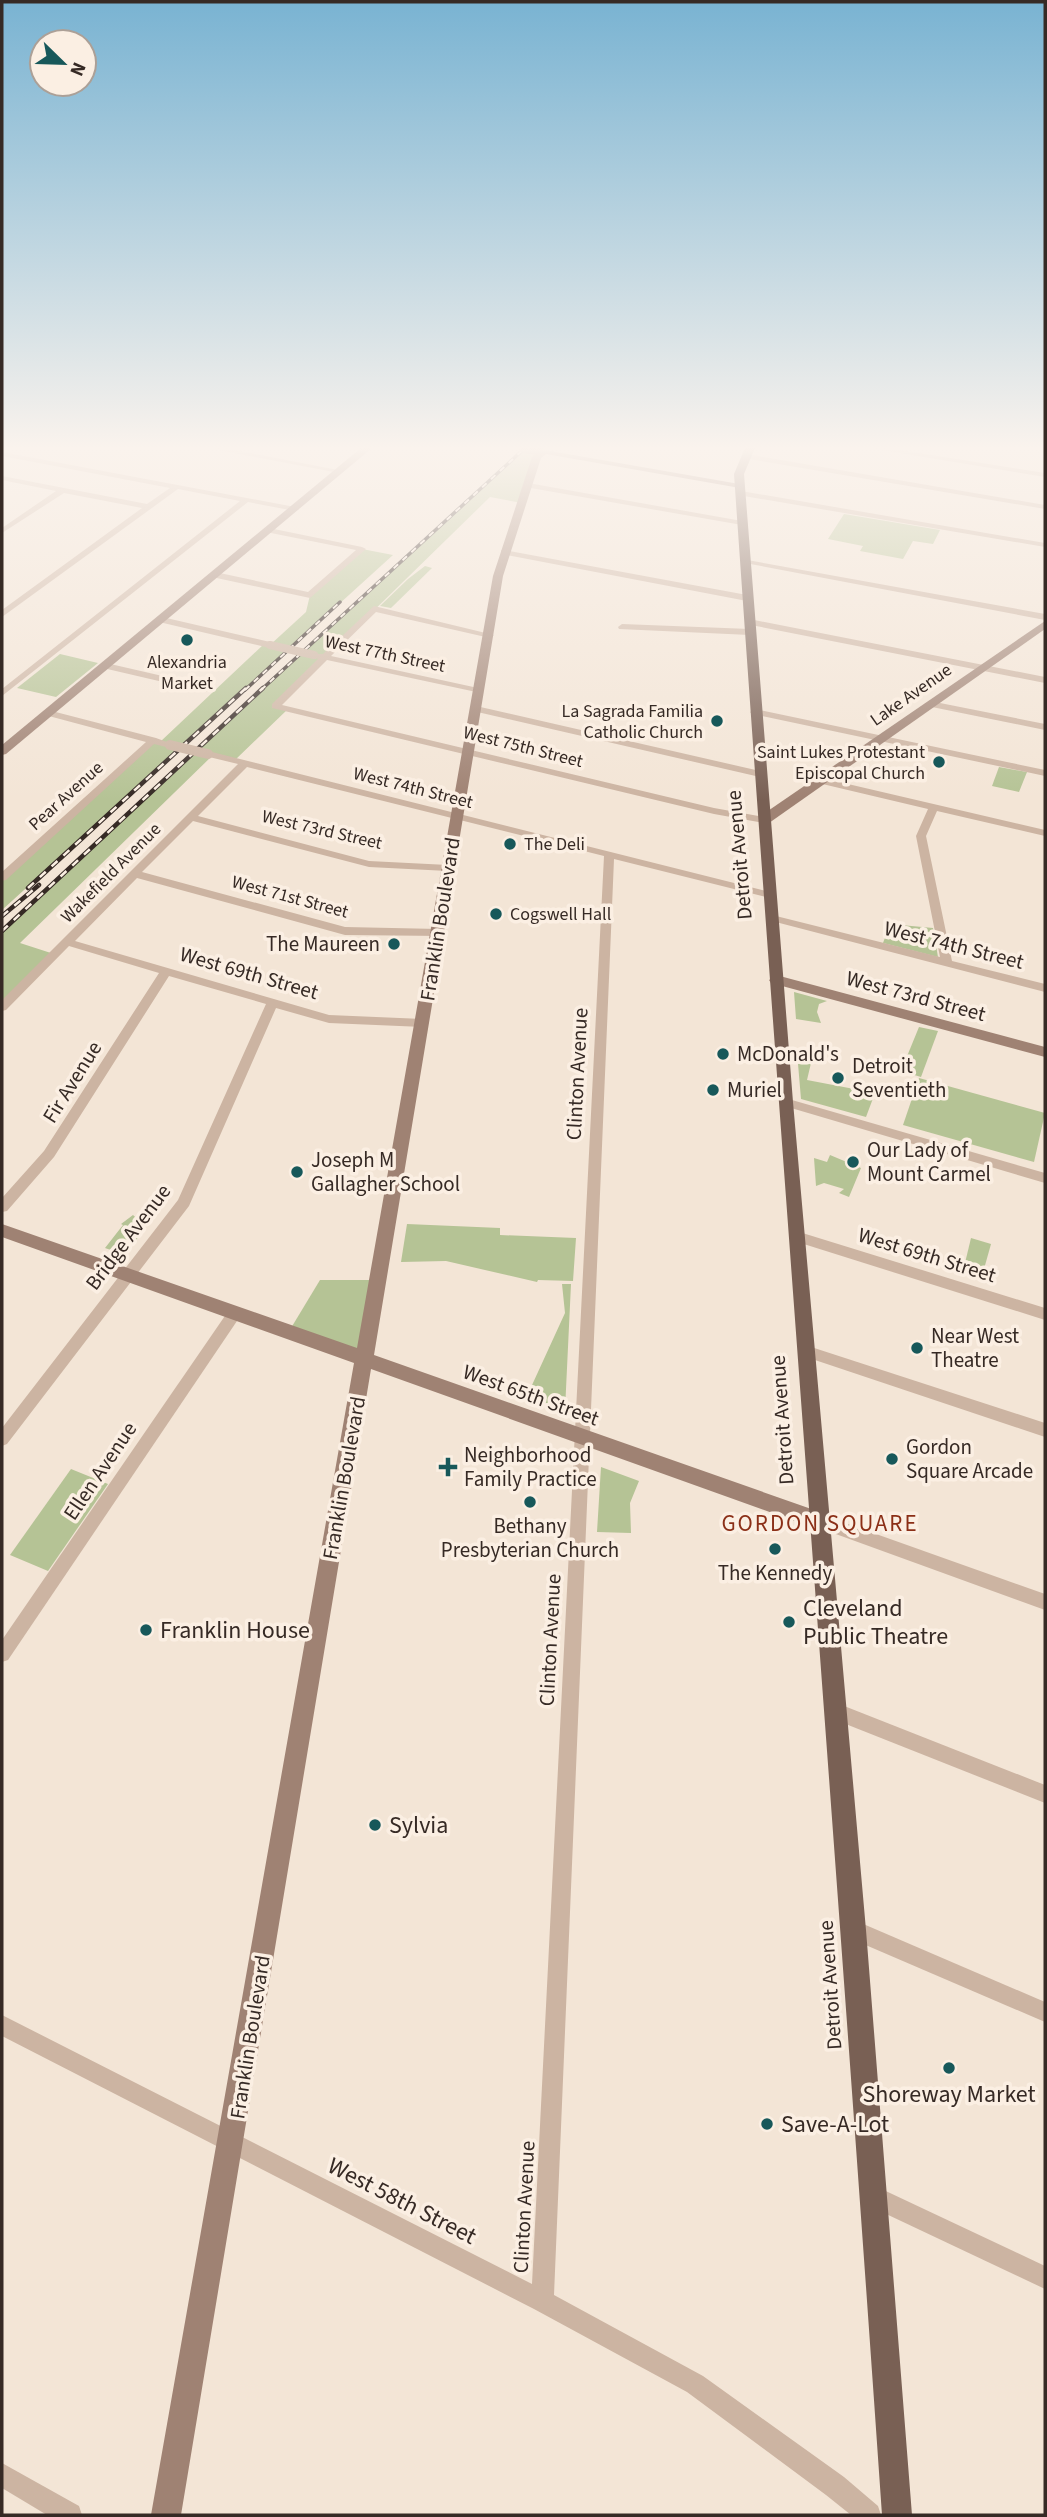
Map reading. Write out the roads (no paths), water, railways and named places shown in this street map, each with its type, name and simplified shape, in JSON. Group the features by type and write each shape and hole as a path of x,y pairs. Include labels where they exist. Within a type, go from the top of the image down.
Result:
{"main road":[{"name":"Detroit Avenue","path":"745,565 817,1520 854,1930 897,2515"}],"street":[{"path":"2,614 69,565"},
{"path":"2,693 163,565"},
{"path":"2,751 226,565"},
{"path":"215,575 310,595 343,565"},
{"name":"Franklin Boulevard","path":"166,2515 439,933 456,817 502,565"},
{"path":"575,565 747,598"},
{"path":"769,565 1045,617"},
{"path":"319,656 374,609 490,635"},
{"name":"West 77th Street","path":"162,620 478,691"},
{"name":"Lake Avenue","path":"764,820 1045,624"},
{"path":"622,627 750,627 1045,680"},
{"name":"West 75th Street","path":"319,656 275,706 714,811 764,820"},
{"path":"106,666 206,689"},
{"path":"930,704 1045,727"},
{"path":"476,709 760,774"},
{"path":"755,712 1045,773"},
{"name":"West 74th Street","path":"48,713 770,895"},
{"name":"Pear Avenue","path":"2,878 153,740"},
{"name":"Wakefield Avenue","path":"2,1007 245,763"},
{"path":"818,780 1045,833"},
{"path":"933,808 921,836 947,963"},
{"name":"West 73rd Street","path":"190,817 369,864 448,868"},
{"name":"Clinton Avenue","path":"542,2301 610,856"},
{"name":"West 71st Street","path":"135,874 345,931 439,933"},
{"name":"West 74th Street","path":"772,918 1045,988"},
{"name":"West 69th Street","path":"67,942 329,1019 423,1023"},
{"name":"Fir Avenue","path":"2,1207 49,1154 166,971"},
{"name":"West 73rd Street","path":"776,980 1045,1052"},
{"name":"Bridge Avenue","path":"2,1439 184,1202 274,1002"},
{"path":"785,1102 1045,1178"},
{"name":"West 65th Street","path":"2,1230 1045,1602"},
{"name":"West 69th Street","path":"796,1236 1045,1314"},
{"name":"Ellen Avenue","path":"2,1654 234,1314"},
{"path":"805,1351 1045,1430"},
{"path":"834,1711 1045,1794"},
{"path":"854,1930 1045,2012"},
{"name":"West 58th Street","path":"2,2025 542,2301 695,2384 835,2486 869,2515"},
{"path":"873,2196 1045,2278"},
{"path":"2,2475 70,2515"}],"railway":[{"path":"261,690 397,565"},
{"path":"245,690 340,602"},
{"path":"28,888 246,688"},
{"path":"2,931 263,688"},
{"path":"2,916 39,885"}],"place":[{"name":"Alexandria Market","path":"187,640"},
{"name":"La Sagrada Familia Catholic Church","path":"717,721"},
{"name":"Saint Lukes Protestant Episcopal Church","path":"939,762"},
{"name":"The Deli","path":"510,844"},
{"name":"Cogswell Hall","path":"496,914"},
{"name":"The Maureen","path":"394,944"},
{"name":"McDonald's","path":"723,1054"},
{"name":"Detroit Seventieth","path":"838,1078"},
{"name":"Muriel","path":"713,1090"},
{"name":"Our Lady of Mount Carmel","path":"853,1162"},
{"name":"Joseph M Gallagher School","path":"297,1172"},
{"name":"Near West Theatre","path":"917,1348"},
{"name":"Gordon Square Arcade","path":"892,1459"},
{"name":"Neighborhood Family Practice","path":"448,1467"},
{"name":"Bethany Presbyterian Church","path":"530,1502"},
{"name":"The Kennedy","path":"775,1549"},
{"name":"Cleveland Public Theatre","path":"789,1622"},
{"name":"Franklin House","path":"146,1630"},
{"name":"Sylvia","path":"375,1825"},
{"name":"Shoreway Market","path":"949,2068"},
{"name":"Save-A-Lot","path":"767,2124"}],"district":[{"name":"GORDON SQUARE","path":"820,1523"}]}
